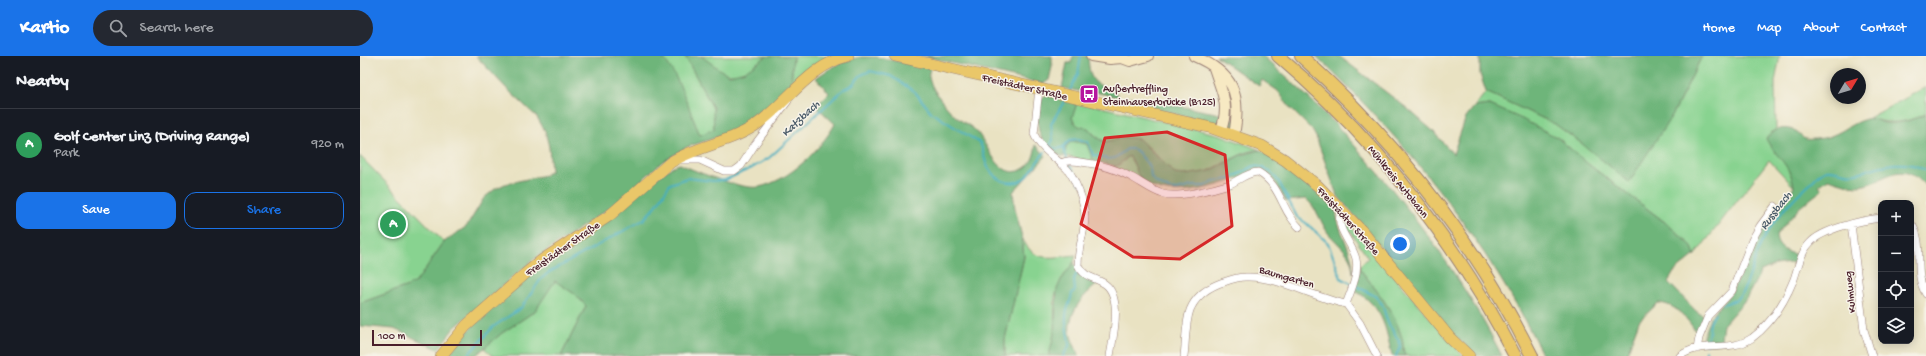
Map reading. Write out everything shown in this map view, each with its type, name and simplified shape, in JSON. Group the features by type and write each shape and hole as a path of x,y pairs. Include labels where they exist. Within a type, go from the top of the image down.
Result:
{"highway":[{"name":"Mühlkreis Autobahn","path":"1278,56 1312,86 1358,133 1410,193 1460,261 1515,356"},
{"name":"Mühlkreis Autobahn","path":"1301,56 1365,118 1420,181 1466,244 1511,317 1532,356"}],"main road":[{"name":"Freistädter Straße","path":"441,356 466,326 525,274 542,260 608,216 671,162 683,155 737,136 749,130 772,112 825,65 848,56"},
{"name":"Freistädter Straße","path":"895,56 1221,130 1262,146 1285,160 1318,186 1344,212 1450,338 1469,356"}],"street":[{"path":"1091,56 1110,59 1123,57 1130,61 1148,56"},
{"path":"1194,56 1227,78 1236,98 1237,115 1234,134"},
{"path":"1214,68 1226,101 1225,118 1221,130"},
{"path":"1039,89 1034,134 1036,140 1046,151 1066,162 1094,164 1120,171 1154,190 1170,195 1230,184 1254,172 1258,172 1269,181 1275,189 1290,217 1299,227"},
{"name":"Freistädter Straße","path":"671,162 691,159 700,160 724,171 734,171 741,166 756,143 783,110 794,92"},
{"path":"1066,162 1085,209 1086,220 1078,258 1078,265 1081,272 1104,284 1111,292 1116,317 1110,356"},
{"path":"1699,348 1699,338 1708,316 1732,291 1752,240 1760,226 1775,206"},
{"path":"1344,212 1340,215 1341,226 1351,245 1356,260 1352,285 1346,304 1360,323 1377,356"},
{"path":"1680,356 1699,348 1737,345 1754,336 1780,307 1810,243 1833,230 1851,224 1878,219"},
{"name":"Kulmweg","path":"1851,224 1864,330 1872,356"},
{"path":"1914,230 1918,240 1919,274 1926,294"},
{"name":"Baumgarten","path":"1184,356 1188,320 1195,301 1205,291 1223,282 1245,277 1256,278 1289,286 1330,301 1346,304"}],"highlighted area":[{"path":"1167,132 1225,155 1232,226 1180,259 1133,257 1081,224 1105,138"}],"green space":[{"path":"476,56 661,56 674,73 679,83 700,135 714,129 713,108 685,56 701,56 730,75 745,71 767,56 793,56 791,86 756,119 730,133 687,147 662,162 614,205 533,260 454,328 438,349 394,329 360,326 360,303 408,286 417,281 444,242 467,226 484,198 495,189 505,184 545,175 551,171 549,147 545,131 537,117 507,89"},
{"path":"661,56 685,56 713,108 714,129 700,135 666,61"},
{"path":"701,56 767,56 746,71 731,74 719,70"},
{"path":"793,56 829,56 811,67 791,86"},
{"path":"922,56 1052,56 1052,67 1049,80 1043,84"},
{"path":"1073,56 1088,56 1092,78 1098,84 1118,94 1117,97 1082,89 1079,91 1062,88 1067,63 1071,63"},
{"path":"1216,56 1263,56 1336,125 1390,187 1432,241 1469,297 1502,356 1477,356 1455,336 1337,195 1316,137 1312,130 1291,109 1278,91 1262,80 1259,86"},
{"path":"1316,56 1339,56 1408,109 1433,131 1453,154 1466,117 1474,107 1490,105 1522,119 1558,138 1588,164 1666,223 1691,245 1695,255 1674,272 1668,282 1696,311 1706,318 1697,333 1676,309 1665,304 1658,303 1639,321 1626,356 1543,356 1497,273 1443,196 1382,123"},
{"path":"1480,56 1702,56 1673,114 1629,182 1555,124 1486,92 1480,74"},
{"path":"1702,56 1780,56 1775,82 1776,129 1771,133 1770,146 1778,155 1791,175 1794,187 1769,160 1695,255 1691,245 1666,223 1588,164 1558,138 1490,105 1474,107 1486,92 1555,124 1581,143 1673,114"},
{"path":"861,57 877,57 930,68 930,82 941,100 955,116 977,132 995,160 1006,170 1013,172 1028,166 1036,145 1046,156 1013,192 1015,209 1022,237 1024,257 1005,339 1005,356 561,356 586,306 576,295 555,281 535,311 502,333 475,356 447,356 475,323 521,281 673,166 680,164 720,180 751,187 759,187 770,184 793,171 813,153 829,134 835,124 816,106 829,93 816,78 837,65"},
{"path":"1926,87 1926,114 1898,122 1885,122 1869,118"},
{"path":"1046,95 1075,101 1076,106 1072,118 1075,123 1080,127 1088,128 1096,137 1104,142 1125,137 1139,139 1175,174 1185,175 1209,171 1241,155 1260,150 1289,168 1336,208 1339,224 1351,256 1353,273 1349,257 1328,233 1310,203 1306,199 1286,201 1275,182 1261,171 1202,189 1171,191 1157,189 1144,182 1139,176 1129,156 1117,166 1094,162 1087,144 1072,141 1066,146 1065,156 1056,154 1044,142 1039,130 1038,118 1040,104 1042,97"},
{"path":"1131,97 1216,113 1243,122 1240,131 1123,100"},
{"path":"1075,101 1221,135 1260,150 1250,151 1240,155 1198,175 1187,177 1176,175 1171,173 1153,152 1142,143 1124,137 1111,141 1102,140 1088,128 1078,127 1072,118 1076,106"},
{"path":"1926,114 1926,186 1916,177 1901,172 1888,175 1860,186 1828,179 1819,186 1822,190 1800,207 1776,235 1780,247 1787,252 1800,255 1798,262 1775,265 1761,271 1746,299 1723,325 1721,339 1727,343 1702,345 1701,342 1710,317 1731,293 1758,236 1794,187 1793,180 1787,167 1766,139 1768,136 1774,131 1785,128 1793,130 1807,139 1823,138 1837,134 1853,124 1866,119 1884,123 1897,123"},
{"path":"1072,141 1087,144 1094,162 1065,156 1066,146"},
{"path":"360,156 444,242 417,281 408,286 360,303"},
{"path":"1127,156 1129,156 1144,182 1113,167 1125,160"},
{"path":"1345,220 1463,356 1405,356 1398,326 1384,300 1360,269 1360,265 1368,258 1350,231 1347,232"},
{"path":"1022,237 1026,246 1038,255 1044,257 1076,255 1074,262 1061,280 1055,296 1054,334 1049,356 1005,356 1005,339 1024,257"},
{"path":"1074,262 1080,273 1098,284 1088,292 1080,302 1071,319 1070,333 1079,356 1049,356 1054,334 1057,289 1061,280"},
{"path":"1360,269 1384,300 1398,326 1405,356 1392,356 1385,326 1377,310 1364,296 1354,290"},
{"path":"555,280 576,295 586,306 561,356 493,356 484,348 502,333 535,311"}],"waterway":[{"name":"Katzbach","path":"1069,92 1078,74 1081,56"},
{"name":"Katzbach","path":"467,356 493,327 521,308 541,279 548,273 643,220 656,206 670,184 687,178 713,181 725,180 752,168 769,158 844,89 852,85 861,75 870,71 891,76 915,92 932,113 980,143 987,166 997,178 1007,182 1018,182 1028,175 1045,152"},
{"name":"Katzbach","path":"1048,149 1053,140 1051,124 1066,98"},
{"path":"1051,147 1058,149 1063,147 1070,140 1078,139 1088,142 1093,155 1108,159 1115,158 1127,149 1133,149 1137,151 1147,163 1150,169 1151,177 1155,182 1169,189 1177,190 1192,186 1205,186 1213,181 1230,179 1254,166 1261,167 1272,173 1279,182 1297,217 1328,243 1341,278 1375,296 1382,304 1388,323 1399,341 1400,347 1396,356"},
{"path":"1063,147 1067,159"},
{"path":"1069,163 1080,184"},
{"name":"Russbach","path":"1723,304 1735,300 1740,295 1748,281 1767,232 1790,203 1821,172 1833,170 1850,174 1894,164 1911,165 1926,171"},
{"path":"1063,356 1069,346 1066,314 1072,293 1075,291 1074,279 1077,273"},
{"name":"Russbach","path":"1707,345 1710,323 1715,313"},
{"name":"Russbach","path":"1706,350 1706,356"}],"place":[{"name":"Außertreffling Steinhauserbrücke (B125)","path":"1089,94"},
{"name":"Golf Center Linz (Driving Range)","path":"393,224"}]}
